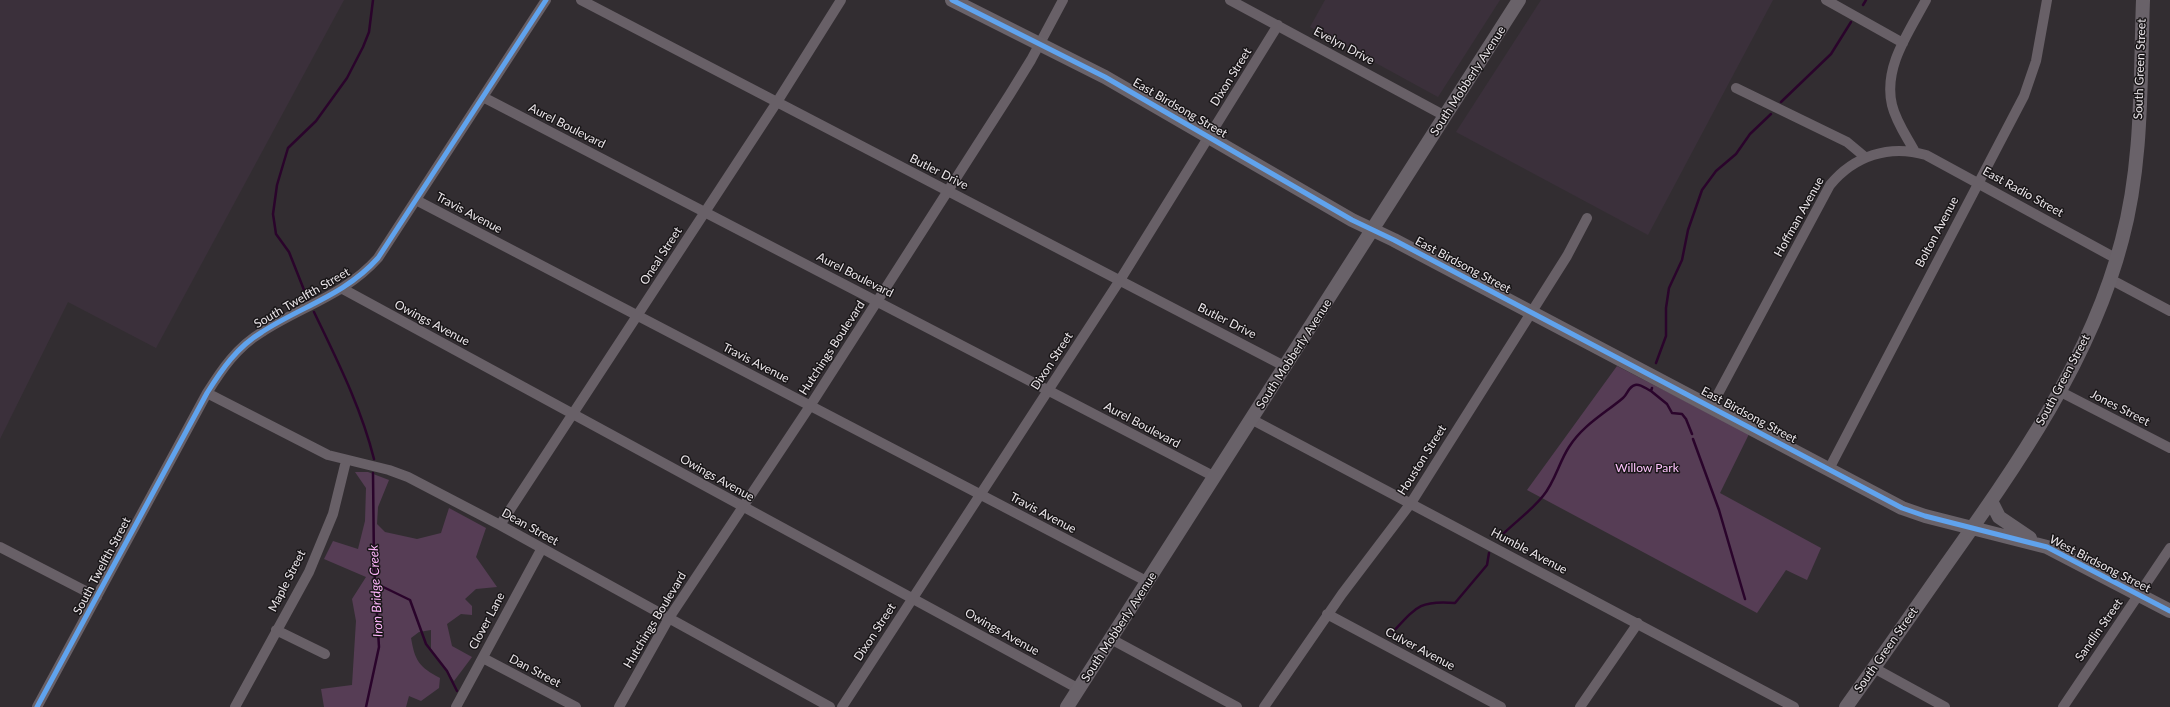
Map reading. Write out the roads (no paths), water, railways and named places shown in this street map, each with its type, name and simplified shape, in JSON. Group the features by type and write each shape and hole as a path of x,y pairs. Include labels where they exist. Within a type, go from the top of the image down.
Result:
{"street":[{"name":"South Twelfth Street","path":"37,707 207,393 224,366 250,340 280,321 342,289 366,272 378,258 546,0"},
{"name":"Butler Drive","path":"581,0 1286,367"},
{"name":"Oneal Street","path":"500,525 706,212 841,0"},
{"name":"East Birdsong Street","path":"952,0 1106,77 1373,230 1908,511 1973,528"},
{"name":"Hutchings Boulevard","path":"619,707 669,618 744,507 878,301 1040,44 1063,0"},
{"name":"Evelyn Drive","path":"1230,0 1445,116"},
{"name":"South Mobberly Avenue","path":"1067,707 1286,367 1519,0"},
{"path":"1826,0 1903,42"},
{"path":"1915,152 1894,111 1890,96 1892,70 1903,42 1926,0"},
{"name":"Bolton Avenue","path":"1829,469 2028,85 2037,54 2047,0"},
{"name":"South Green Street","path":"1846,707 1973,528 2030,441 2059,391 2092,323 2117,259 2128,213 2136,169 2143,0"},
{"name":"Dixon Street","path":"842,707 1120,280 1278,25"},
{"path":"1736,88 1847,142 1866,157"},
{"name":"Aurel Boulevard","path":"483,97 1215,477"},
{"name":"Hoffman Avenue","path":"1711,407 1830,185 1850,166 1866,157 1893,151 1915,152"},
{"name":"East Radio Street","path":"1915,152 1931,158 1978,182 2117,259"},
{"name":"Travis Avenue","path":"416,200 1148,582"},
{"name":"Houston Street","path":"1264,707 1327,614 1411,503 1530,312 1567,256 1587,218"},
{"path":"2110,279 2170,311"},
{"name":"Owings Avenue","path":"342,289 573,413 1079,689"},
{"name":"Jones Street","path":"2059,391 2170,448"},
{"name":"Dean Street","path":"207,393 321,452 346,461 397,472 500,525 830,707"},
{"name":"Humble Avenue","path":"1251,420 1411,503 1794,707"},
{"name":"Maple Street","path":"235,707 309,572 333,514 346,461"},
{"path":"1991,501 1999,517 2042,546"},
{"name":"West Birdsong Street","path":"1973,528 2042,546 2063,554 2170,611"},
{"name":"Clover Lane","path":"456,707 542,548"},
{"name":"Sandlin Street","path":"2063,707 2140,595 2170,548"},
{"path":"0,549 97,597"},
{"name":"Culver Avenue","path":"1327,614 1501,707"},
{"path":"1580,707 1638,623"},
{"path":"276,630 325,654"},
{"path":"1111,639 1237,707"},
{"name":"Dan Street","path":"482,658 576,707"},
{"path":"1874,668 1945,707"}],"waterway":[{"name":"Iron Bridge Creek","path":"308,300 289,252 276,234 273,214 277,185 288,148 316,121 347,78 369,32 373,0"},
{"path":"1863,5 1866,0"},
{"path":"1781,102 1831,54 1851,22"},
{"path":"1656,363 1666,336 1666,308 1669,288 1682,260 1688,230 1702,190 1716,171 1736,154 1750,134 1771,114"},
{"name":"Iron Bridge Creek","path":"314,312 340,366 355,402 369,440 374,459"},
{"path":"1501,536 1543,496 1551,485 1569,447 1581,432 1623,398 1633,386 1643,386 1651,391"},
{"path":"1652,388 1651,391 1667,404 1672,413 1682,414 1686,419 1692,434"},
{"path":"1693,439 1719,510 1745,599"},
{"name":"Iron Bridge Creek","path":"366,707 379,647 374,565 373,473"},
{"path":"1393,632 1407,616 1426,604 1443,602 1455,603 1487,565 1489,553"},
{"path":"375,583 410,600 426,644 447,671 457,691"}],"park label":[{"name":"Willow Park","path":"1647,468"}]}
